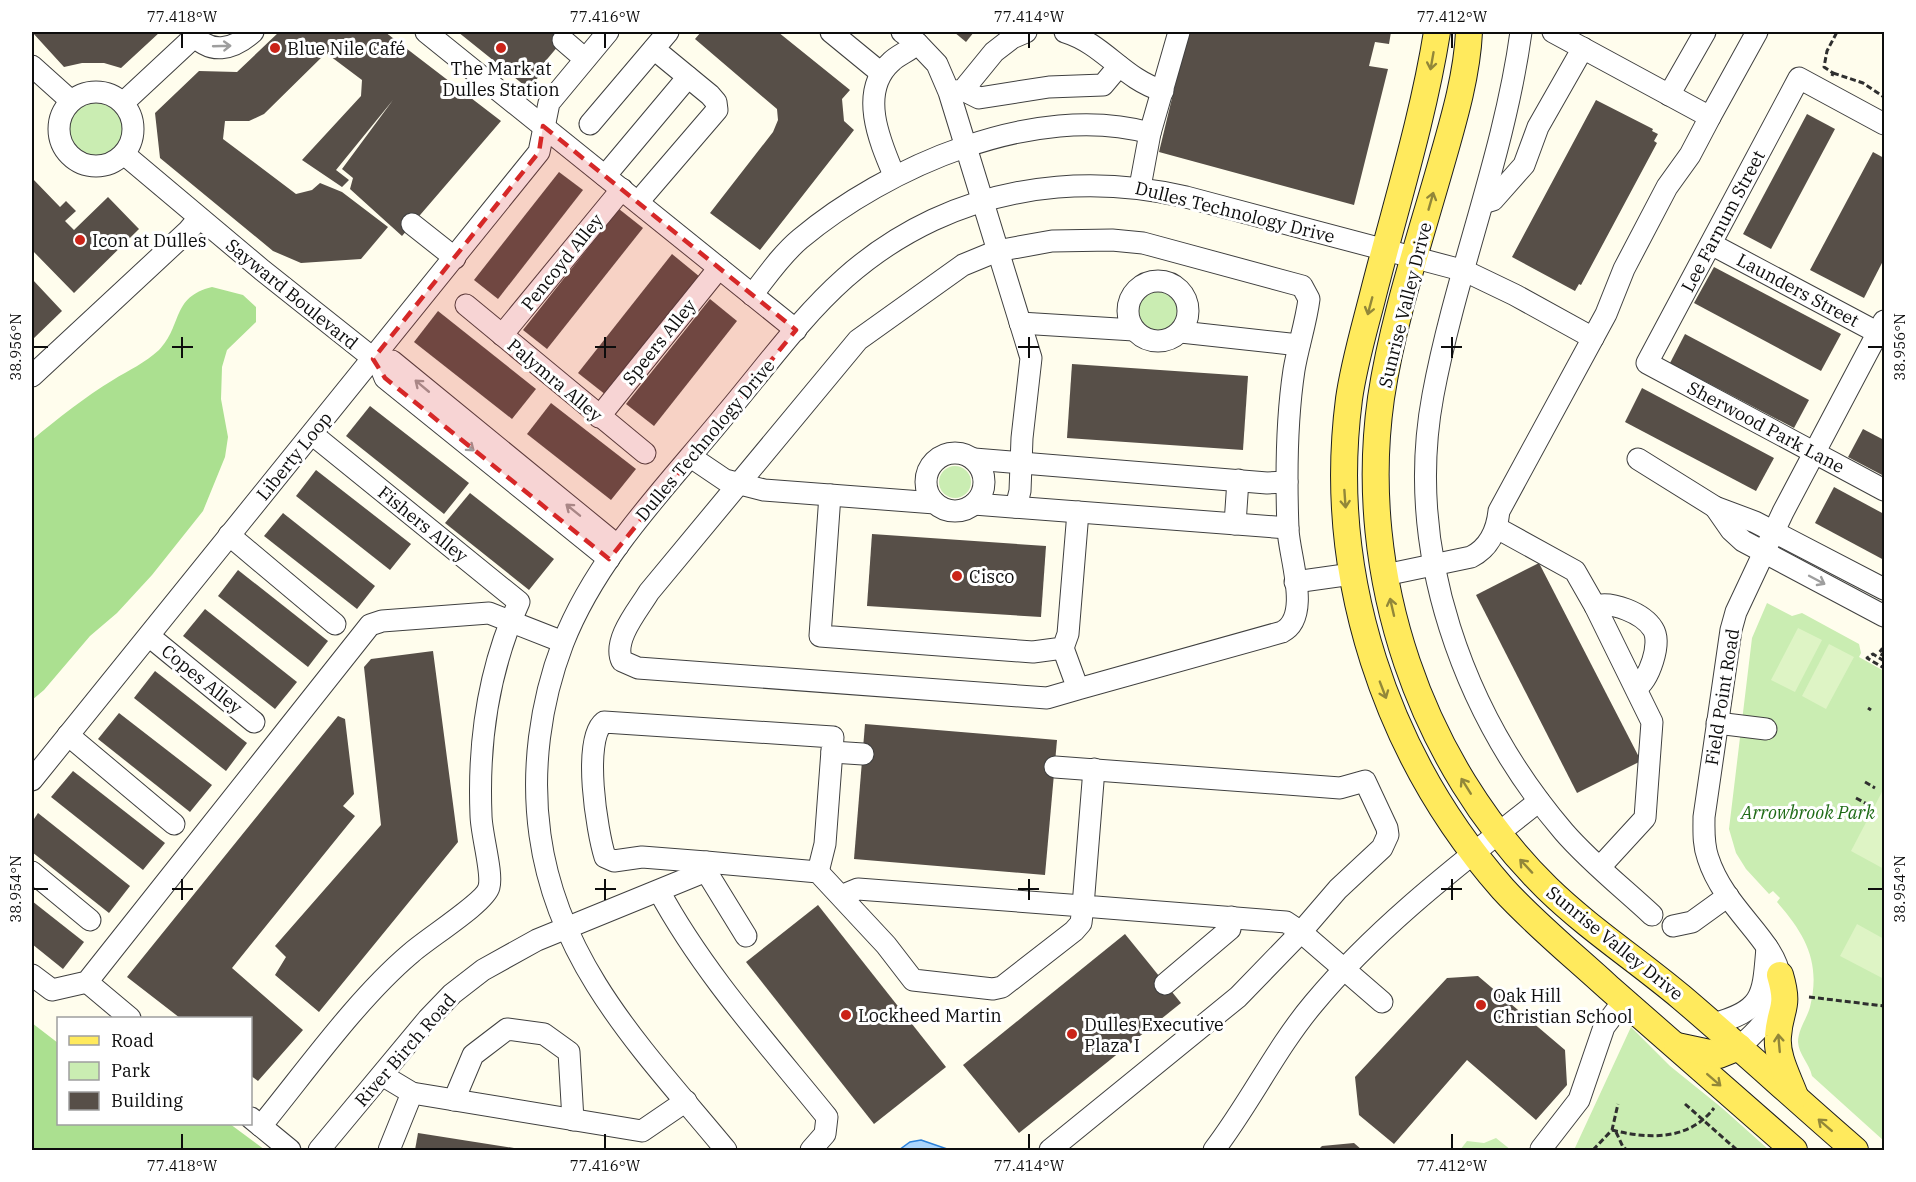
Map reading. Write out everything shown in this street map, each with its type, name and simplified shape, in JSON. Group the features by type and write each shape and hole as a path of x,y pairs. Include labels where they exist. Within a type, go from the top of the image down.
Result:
{"main road":[{"name":"Sunrise Valley Drive","path":"1437,32 1428,81 1361,339 1347,427 1344,487 1352,574 1374,664 1399,728 1435,796 1475,854 1519,906 1794,1150"},
{"name":"Sunrise Valley Drive","path":"1469,32 1457,108 1392,342 1379,419 1376,488 1385,575 1398,633 1429,718 1460,777 1499,834 1561,901 1641,963 1855,1150"},
{"path":"1780,975 1786,1003 1778,1037 1779,1048 1796,1099"},
{"path":"1674,1045 1719,1055 1739,1047"}],"street":[{"path":"123,104 194,34 210,46 223,48 240,44 253,32"},
{"path":"426,32 796,330"},
{"name":"Liberty Loop","path":"32,780 229,535 376,361 539,152 539,123 549,103 608,32"},
{"path":"590,124 668,32"},
{"path":"831,32 881,73"},
{"path":"956,91 994,52 1012,38 1026,32"},
{"path":"1065,32 1086,40 1143,85 1163,91"},
{"path":"1140,188 1150,133 1179,32"},
{"path":"1521,32 1514,80 1433,398 1427,457 1428,505 1436,565 1450,627 1476,696 1504,749 1539,801 1565,834 1652,915"},
{"path":"1553,32 1710,117"},
{"path":"1669,95 1705,32"},
{"path":"1385,575 1477,554 1497,528 1499,511 1606,314 1624,269 1667,187 1690,155 1757,32"},
{"path":"894,175 883,149 875,115 875,90 881,73 910,37 937,64 956,91 965,148 1031,358 1020,491 1016,507"},
{"path":"563,40 585,59"},
{"path":"1483,203 1493,200 1524,165 1538,127 1583,48"},
{"name":"Pencoyd Alley","path":"502,335 630,195 717,110 716,102 654,49"},
{"path":"32,66 71,101"},
{"path":"956,91 979,98 1049,87 1103,85 1119,66"},
{"path":"605,176 688,77"},
{"name":"Lee Farnum Street","path":"1647,363 1799,78 1884,123"},
{"path":"92,92 114,96 123,104 133,123 133,134 123,154 103,165 90,166 69,155 59,134 63,110 71,101 92,92"},
{"path":"752,294 798,241 873,187 920,163 1002,137 1056,127 1112,127 1150,133"},
{"name":"Sayward Boulevard","path":"123,154 376,361 385,378 614,553"},
{"name":"Dulles Technology Drive","path":"726,1150 605,1001 582,963 566,929 544,858 537,793 538,750 544,709 563,642 583,600 614,553 691,457 796,330 846,277 886,247 931,221 981,202 1052,187 1101,184 1140,188 1465,272 1515,295 1593,338"},
{"path":"32,376 188,231 199,218"},
{"path":"412,224 455,258"},
{"path":"1052,241 1143,243 1302,286 1309,299 1289,411 1287,482 1288,528 1298,612 1294,622 1287,629 1047,698 638,668 626,664 620,657 620,647 637,612 650,592 858,340 963,265 997,251 1052,241"},
{"name":"Launders Street","path":"1711,244 1882,330"},
{"path":"1160,248 1160,280"},
{"name":"Speers Alley","path":"599,417 719,268"},
{"path":"1160,280 1178,287 1186,300 1189,316 1181,332 1169,340 1157,342 1145,339 1134,330 1128,319 1131,296 1146,283 1160,280"},
{"name":"Palymra Alley","path":"466,304 645,453"},
{"path":"1020,323 1134,330"},
{"name":"Field Point Road","path":"1780,975 1767,946 1728,896 1712,868 1704,839 1717,723 1733,622 1814,453 1882,330"},
{"path":"1181,332 1299,345"},
{"name":"Sherwood Park Lane","path":"1647,363 1884,490"},
{"name":"Fishers Alley","path":"312,434 519,602 511,620"},
{"path":"1287,482 974,459 965,454 946,454 931,465 926,485 935,503 942,508 958,511 974,504 1288,528"},
{"path":"691,457 725,480 764,490 935,503"},
{"path":"974,459 984,473 985,481 984,490 974,504"},
{"path":"1638,459 1715,507 1775,531 1884,589"},
{"path":"1235,524 1238,480"},
{"path":"830,495 820,636 1033,652 1063,648"},
{"path":"1715,507 1731,530 1765,554 1884,616"},
{"path":"1078,512 1072,610 1063,648 1078,689"},
{"path":"1497,528 1575,571 1595,606 1652,722 1646,818 1600,867"},
{"path":"229,535 335,624"},
{"path":"1295,582 1352,574"},
{"path":"1595,606 1612,604 1640,617 1653,628 1656,644 1649,670 1644,683 1636,688"},
{"path":"32,975 52,990 87,982 370,624 481,612 511,620 563,642"},
{"path":"290,1150 256,1122 380,983 408,955 437,931 480,902 488,891 490,881 481,819 482,738 494,672 511,620"},
{"name":"Copes Alley","path":"149,636 254,722"},
{"path":"818,872 825,844 833,737 610,721 601,724 596,738 594,792 597,827 605,857 614,861 642,857 706,866 818,872 913,980 993,989 1002,987 1074,931 1081,923 1094,769"},
{"path":"1717,723 1766,729"},
{"path":"68,735 174,824"},
{"path":"832,752 863,754"},
{"path":"1050,1150 1238,996 1385,842 1387,828 1365,781 1340,788 1054,767"},
{"path":"1214,1150 1298,1024 1344,969 1398,916 1539,801"},
{"path":"706,866 746,936"},
{"name":"River Birch Road","path":"319,1150 428,1019 466,983 519,949 659,891 706,866"},
{"path":"32,872 90,920"},
{"path":"841,896 858,889 1286,922 1301,932 1382,1002"},
{"path":"659,891 681,930 719,984 827,1117 825,1134 811,1150"},
{"path":"1673,926 1692,922 1728,896"},
{"path":"1165,984 1230,929 1231,917"},
{"path":"1713,1024 1743,1015 1756,1002 1763,983 1767,946"},
{"path":"1739,1047 1763,1025 1773,1010 1780,994 1780,975"},
{"path":"87,982 129,1017"},
{"path":"1541,1149 1579,1100 1604,1027 1624,1000"},
{"path":"454,1100 473,1055 507,1029 544,1034 569,1052 573,1120"},
{"path":"382,1075 412,1093 573,1120 641,1141 686,1101"},
{"path":"388,1150 412,1093"}],"path":[{"path":"1837,32 1827,51 1824,67 1833,73 1863,83 1884,97"},
{"path":"1829,81 1833,73"},
{"path":"1884,650 1882,649 1879,653 1884,656"},
{"path":"1884,661 1873,654 1867,658 1884,668"},
{"path":"1865,782 1875,788"},
{"path":"1856,798 1866,804"},
{"path":"1809,996 1884,1006"},
{"path":"1618,1104 1614,1130 1627,1150"},
{"path":"1685,1104 1737,1150"},
{"path":"1593,1150 1614,1130 1669,1136 1684,1132 1703,1120 1717,1104"}],"highlighted area":[{"path":"543,126 796,330 609,559 385,378 373,359 539,152"}],"green space":[{"path":"96,103 106,105 115,111 121,120 123,130 121,140 115,149 106,155 96,157 86,155 77,149 71,140 69,130 71,120 77,111 86,105"},
{"path":"212,287 243,295 256,307 256,322 227,350 222,367 221,399 228,437 225,457 203,511 152,575 117,613 90,636 44,690 32,700 32,440 92,394 154,355 172,331 184,305 199,292"},
{"path":"1158,292 1171,298 1177,311 1171,324 1158,330 1145,324 1139,311 1145,298"},
{"path":"955,466 966,471 971,482 966,493 955,498 944,493 939,482 944,471"},
{"name":"Arrowbrook Park","path":"1767,603 1792,616 1802,613 1859,644 1861,653 1859,657 1884,671 1884,1141 1812,1076 1798,1042 1813,991 1814,977 1808,950 1796,926 1777,902 1780,898 1773,891 1769,894 1746,869 1736,853 1729,829 1752,638"},
{"path":"1798,628 1822,640 1795,692 1771,680"},
{"path":"1829,644 1854,657 1826,709 1802,696"},
{"path":"1884,788 1884,869 1851,851"},
{"path":"1857,924 1884,939 1884,979 1840,956"},
{"path":"32,1023 57,1042 57,1125 231,1125 265,1150 32,1150"},
{"path":"1631,1027 1670,1066 1769,1150 1574,1150"},
{"path":"1496,1138 1511,1150 1460,1150 1467,1141 1484,1143"}],"water":[{"path":"921,1140 950,1150 899,1150 910,1142"}],"building":[{"path":"32,32 160,32 121,68 104,63 82,63 64,67"},
{"path":"279,32 385,32 501,121 402,236 350,189 353,178 342,169 393,100 336,170 349,180 342,187 302,160 361,96 362,80 326,53 264,114 249,121 225,121 223,139 296,194 312,190 320,183 342,192 388,227 361,259 301,263 273,251 160,158 155,113 199,71 237,72"},
{"name":"The Mark at Dulles Station","path":"458,32 570,32 543,64 547,66 529,89"},
{"path":"701,32 778,32 850,90 842,99 844,121 854,130 760,250 710,213 773,132 778,120 777,109 695,39"},
{"path":"954,32 974,32 966,42"},
{"path":"1188,32 1391,32 1389,44 1375,42 1369,66 1388,69 1354,205 1159,152"},
{"path":"1596,100 1653,129 1652,131 1658,134 1654,141 1657,143 1581,285 1579,284 1575,291 1512,257"},
{"path":"1807,114 1835,129 1771,249 1743,234"},
{"path":"1873,152 1884,158 1884,259 1864,298 1810,270"},
{"path":"559,172 583,190 498,299 474,280"},
{"name":"Icon at Dulles","path":"32,178 60,207 66,201 76,211 65,221 74,230 108,197 139,229 74,293 32,250"},
{"path":"619,209 643,228 547,349 523,330"},
{"path":"672,254 700,277 606,395 578,373"},
{"path":"1714,267 1841,334 1821,371 1694,303"},
{"path":"32,279 62,311 32,340"},
{"path":"710,299 737,321 654,426 626,404"},
{"path":"438,311 536,389 512,419 414,342"},
{"path":"1685,334 1809,400 1794,428 1670,363"},
{"path":"1072,364 1248,376 1243,450 1067,438"},
{"path":"1642,388 1774,458 1756,491 1625,422"},
{"path":"551,403 636,469 611,500 527,434"},
{"path":"370,406 469,483 444,514 346,436"},
{"path":"1863,429 1884,440 1884,476 1848,457"},
{"path":"316,470 411,544 390,570 296,496"},
{"path":"1834,487 1884,514 1884,560 1815,523"},
{"path":"470,493 554,559 529,590 445,523"},
{"path":"283,513 375,586 357,609 264,536"},
{"name":"Cisco","path":"872,534 1046,546 1041,617 867,606"},
{"path":"1539,563 1641,761 1577,793 1476,595"},
{"path":"238,570 328,641 308,667 218,596"},
{"path":"205,609 297,682 275,709 183,636"},
{"path":"433,651 458,842 319,1012 275,975 286,957 275,946 381,825 364,667 371,659"},
{"path":"155,671 247,743 226,771 134,698"},
{"path":"119,713 212,785 190,812 98,739"},
{"path":"338,716 345,719 354,794 343,806 355,816 232,968 303,1030 258,1081 252,1076 252,1017 179,1017 127,977"},
{"path":"865,724 1057,740 1045,875 854,859"},
{"path":"73,771 165,843 143,870 51,797"},
{"path":"38,813 130,886 109,913 32,852 32,822"},
{"path":"32,901 84,942 63,969 32,944"},
{"name":"Lockheed Martin","path":"818,905 946,1067 874,1124 746,962"},
{"name":"Dulles Executive Plaza I","path":"1125,934 1181,1003 1019,1133 963,1065"},
{"name":"Oak Hill Christian School","path":"1478,976 1565,1050 1567,1085 1536,1120 1467,1060 1394,1144 1359,1115 1355,1077 1447,978"},
{"path":"418,1133 520,1149 520,1150 415,1150"},
{"path":"1354,1143 1362,1150 1318,1150 1322,1146"}],"place":[{"name":"Blue Nile Café","path":"275,48"},
{"name":"The Mark at Dulles Station","path":"501,48"},
{"name":"Icon at Dulles","path":"80,240"},
{"name":"Cisco","path":"957,576"},
{"name":"Oak Hill Christian School","path":"1481,1005"},
{"name":"Lockheed Martin","path":"846,1015"},
{"name":"Dulles Executive Plaza I","path":"1072,1034"}]}
